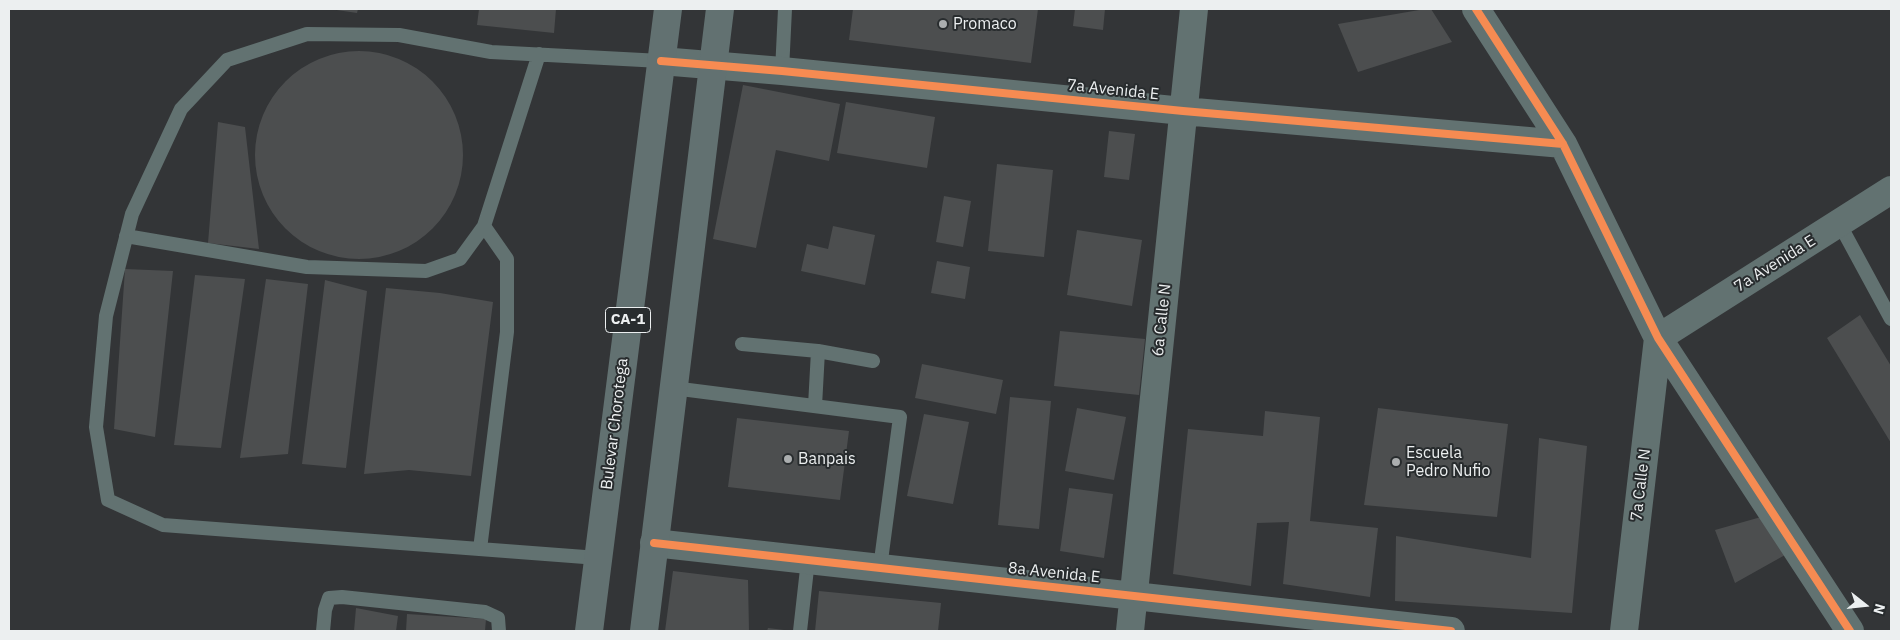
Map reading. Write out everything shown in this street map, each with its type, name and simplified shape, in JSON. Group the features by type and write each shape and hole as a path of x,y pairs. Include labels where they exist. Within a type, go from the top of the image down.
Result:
{"highway":[{"name":"Bulevar Chorotega","path":"589,631 668,9"},
{"path":"644,631 720,9"}],"street":[{"name":"6a Calle N","path":"1130,631 1194,9"},
{"path":"1476,9 1563,144 1658,338 1850,631"},
{"name":"7a Avenida E","path":"661,61 782,71 1184,111 1563,144"},
{"name":"7a Avenida E","path":"1658,338 1891,190"},
{"name":"7a Calle N","path":"1624,631 1658,338"},
{"name":"8a Avenida E","path":"654,543 1451,631"}],"lane":[{"path":"782,71 786,9"},
{"path":"598,558 163,526 108,500 96,427 106,316 132,214 181,109 227,60 307,34 399,35 491,52 661,61"},
{"path":"126,236 307,266 426,271 460,259 484,226 538,54"},
{"path":"1839,223 1891,319"},
{"path":"480,549 507,332 507,259 484,226"},
{"path":"742,344 818,351 873,361"},
{"path":"814,406 818,351"},
{"path":"673,388 900,417 880,568"},
{"path":"800,631 808,560"},
{"path":"323,631 325,610 329,598 342,596 484,612 498,618 499,631"}],"building":[{"path":"330,9 358,9 357,13"},
{"path":"479,9 556,9 554,33 477,25"},
{"name":"Promaco","path":"853,9 1038,9 1031,63 849,40"},
{"path":"1075,9 1105,9 1103,30 1073,26"},
{"path":"1431,9 1452,42 1358,72 1338,24"},
{"path":"349,51 369,51 389,55 408,63 433,81 446,97 455,115 463,145 459,185 455,195 446,213 433,229 417,242 389,255 369,259 349,259 329,255 310,247 293,236 278,221 267,204 259,185 255,165 255,145 259,125 267,106 278,89 293,74 310,63 329,55"},
{"path":"743,85 840,104 829,161 776,150 756,248 713,239"},
{"path":"846,102 935,117 927,168 837,153"},
{"path":"218,122 245,127 259,249 208,243"},
{"path":"1109,131 1135,134 1129,180 1104,177"},
{"path":"997,164 1053,170 1044,257 988,251"},
{"path":"944,196 971,201 963,247 936,242"},
{"path":"833,226 875,235 865,285 801,271 807,244 828,249"},
{"path":"1077,230 1142,240 1132,306 1067,295"},
{"path":"937,261 970,267 965,299 931,293"},
{"path":"125,269 173,271 155,437 114,429"},
{"path":"195,275 245,279 221,448 174,445"},
{"path":"266,279 308,284 288,454 240,458"},
{"path":"325,280 367,291 346,468 302,464"},
{"path":"386,288 440,293 493,302 471,476 409,470 364,474"},
{"path":"1860,315 1891,366 1891,443 1827,338"},
{"path":"1060,331 1145,339 1139,395 1054,386"},
{"path":"922,364 1003,380 996,414 915,398"},
{"path":"1010,397 1051,401 1039,529 998,525"},
{"path":"1077,408 1126,417 1114,480 1065,471"},
{"path":"1378,408 1508,424 1497,517 1364,505"},
{"path":"1265,411 1320,417 1310,521 1378,528 1370,597 1283,584 1289,522 1257,523 1251,586 1173,574 1188,429 1263,436"},
{"path":"924,414 969,422 953,504 907,496"},
{"name":"Banpais","path":"737,418 849,431 840,500 728,487"},
{"path":"1539,438 1587,446 1572,613 1395,601 1396,536 1531,558"},
{"path":"1069,488 1113,494 1104,558 1060,551"},
{"path":"1761,517 1785,555 1735,583 1715,530"},
{"path":"673,571 748,580 749,631 665,631"},
{"path":"819,591 941,603 938,631 815,631"},
{"path":"356,608 398,616 396,631 354,631"},
{"path":"407,614 486,619 485,631 406,631"},
{"path":"768,628 784,630 784,631 767,631"}],"cycle path":[{"path":"1476,9 1563,144 1658,338 1850,631"},
{"path":"661,61 782,71 1183,111 1563,144"},
{"path":"654,543 1451,631"}],"place":[{"name":"Promaco","path":"943,24"},
{"name":"Banpais","path":"788,459"},
{"name":"Escuela Pedro Nufio","path":"1396,462"}]}
